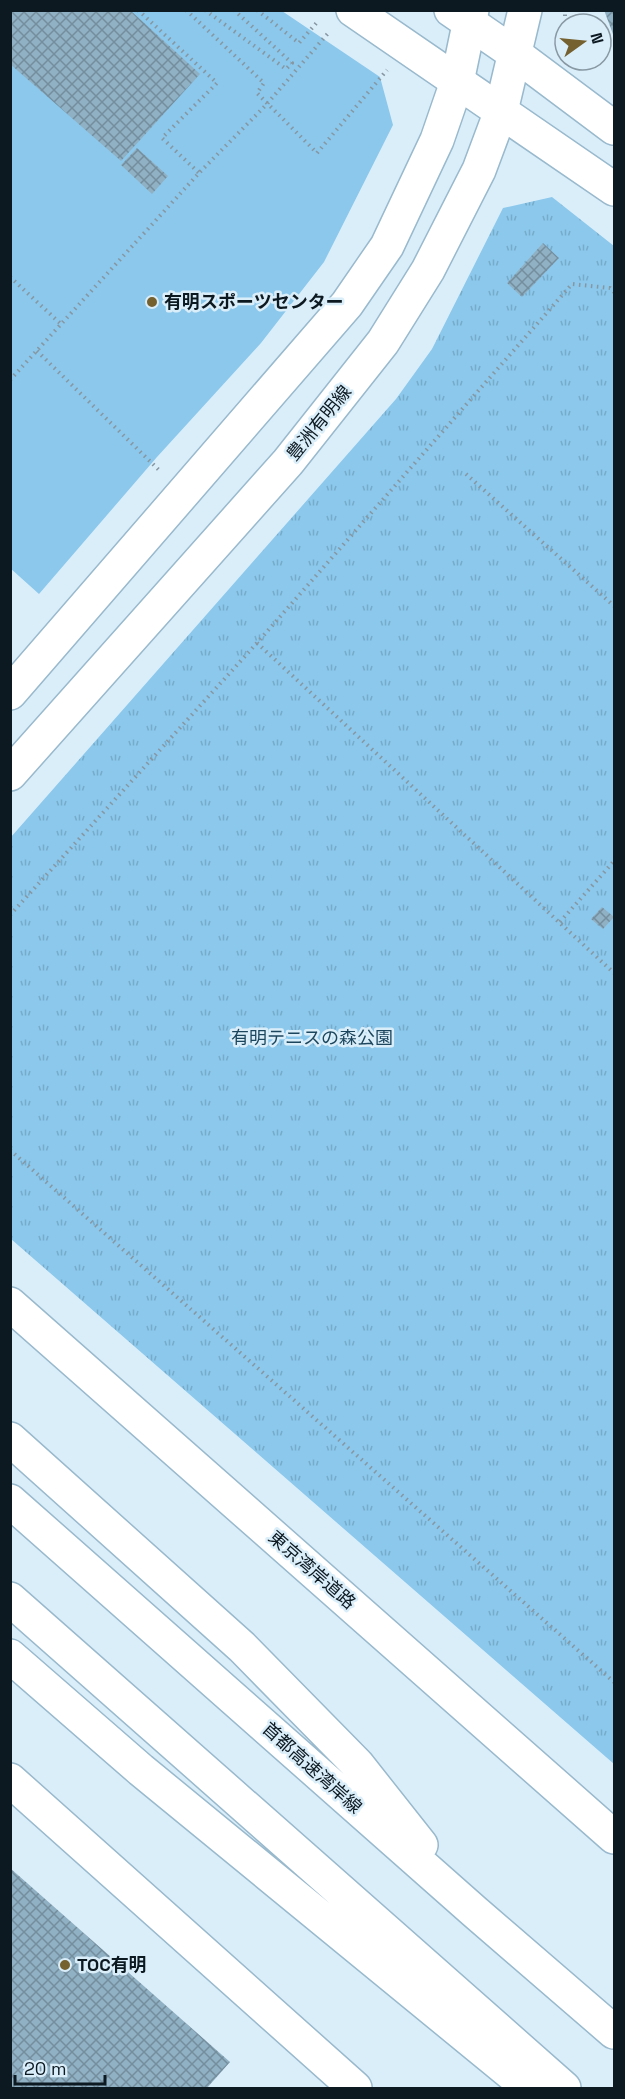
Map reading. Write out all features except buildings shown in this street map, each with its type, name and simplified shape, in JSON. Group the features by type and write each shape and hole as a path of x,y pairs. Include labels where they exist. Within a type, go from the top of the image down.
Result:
{"main road":[{"name":"豊洲有明線","path":"10,774 288,462 383,342 428,270 470,190 501,111 525,10"},
{"path":"464,14 615,128"},
{"path":"10,693 347,304 387,246 437,140 457,82 464,14"},
{"path":"342,20 457,82 615,189"},
{"name":"東京湾岸道路","path":"10,1304 615,1837"},
{"path":"10,1439 242,1647 357,1764 474,1912"},
{"name":"首都高速湾岸線","path":"10,1501 474,1912 615,2032"},
{"path":"10,1599 564,2088"},
{"path":"10,1656 141,1770 529,2088"},
{"path":"10,1780 355,2088"}],"path":[{"path":"138,10 217,84 162,138 199,173"},
{"path":"186,10 264,83 257,93 266,105 317,153 390,67"},
{"path":"205,10 286,69 292,63 234,10"},
{"path":"257,10 299,43 319,20"},
{"path":"10,380 342,20"},
{"path":"10,277 62,324"},
{"path":"10,915 256,643 572,284 610,288 615,292"},
{"path":"37,351 165,476"},
{"path":"466,474 615,606"},
{"path":"256,643 615,973"},
{"path":"560,922 615,861"},
{"path":"10,1150 615,1682"}],"green space":[{"name":"有明スポーツセンター","path":"10,11 282,11 380,77 393,125 324,262 261,343 157,457 39,594 10,568"},
{"name":"有明テニスの森公園","path":"552,197 614,246 614,1764 11,1239 11,837 396,399 432,349 503,208"}],"place":[{"name":"有明スポーツセンター","path":"152,302"},
{"name":"TOC有明","path":"65,1965"}]}
